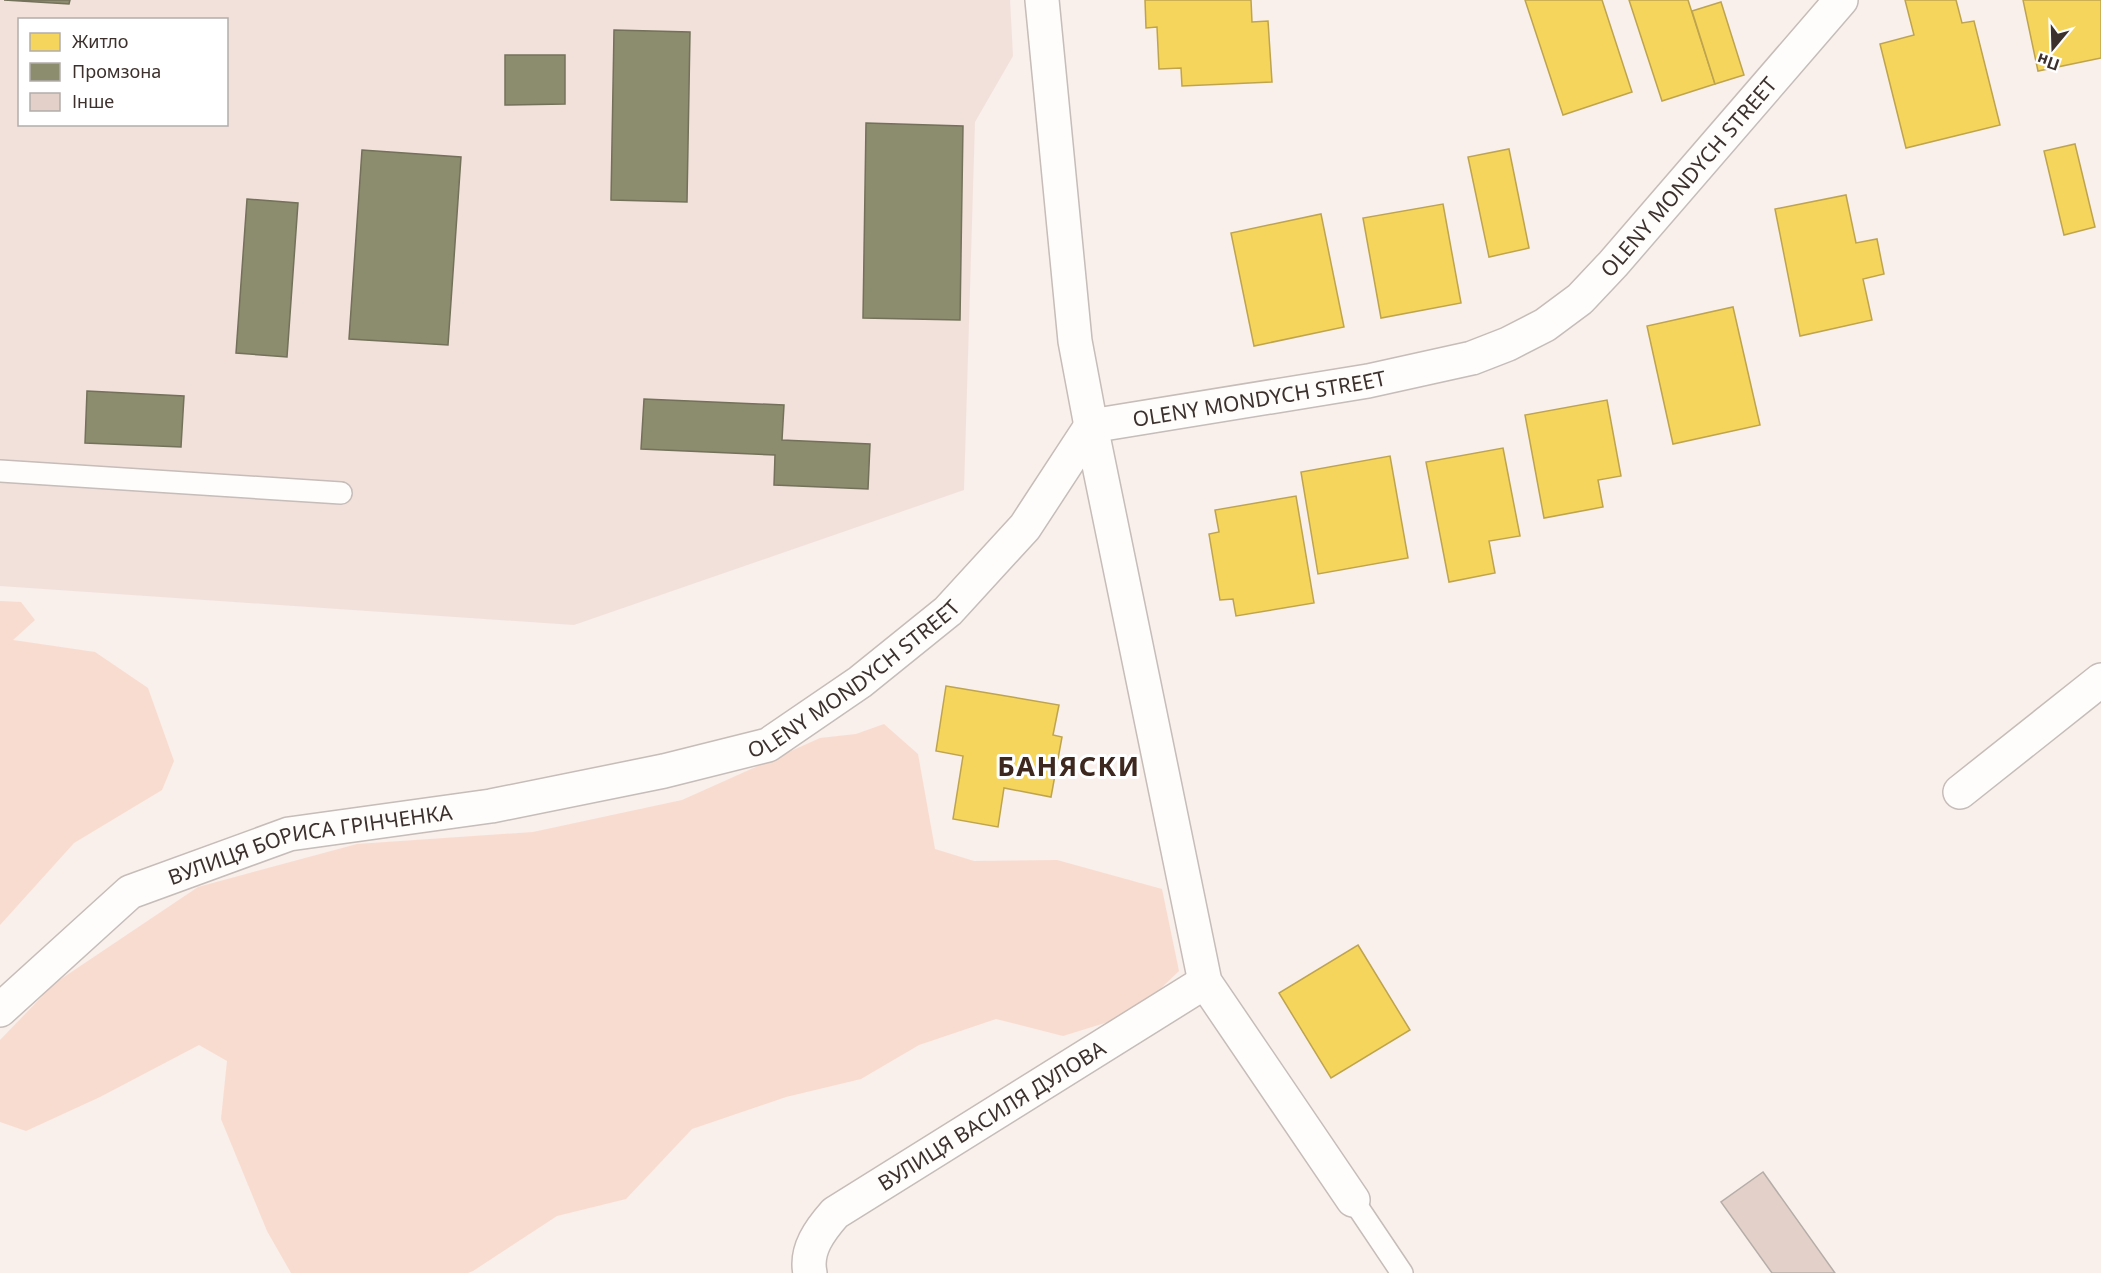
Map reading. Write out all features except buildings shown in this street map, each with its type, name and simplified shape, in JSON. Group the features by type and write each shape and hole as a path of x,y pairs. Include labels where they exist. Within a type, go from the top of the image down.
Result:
{"street":[{"path":"1042,0 1075,341 1205,982 1353,1200"},
{"name":"OLENY MONDYCH STREET","path":"664,771 768,745 860,682 948,611 1025,527 1091,426 1368,381 1472,358 1508,344 1545,325 1580,298 1613,264 1841,0"},
{"path":"1960,792 2101,680"},
{"name":"ВУЛИЦЯ БОРИСА ГРІНЧЕНКА","path":"0,1010 130,892 289,834 491,807 664,771"},
{"name":"ВУЛИЦЯ ВАСИЛЯ ДУЛОВА","path":"810,1273 811,1247 823,1226 835,1213 1205,982"}],"lane":[{"path":"0,471 341,493"},
{"path":"1353,1200 1402,1273"}],"shaded area":[{"path":"0,0 1010,0 1013,56 975,122 964,490 574,625 0,586"},
{"path":"0,601 21,602 35,620 13,640 95,652 148,688 174,761 162,790 74,843 0,925"},
{"path":"884,724 918,754 935,849 974,861 1057,860 1162,889 1179,971 1134,1014 1063,1036 996,1019 919,1045 861,1079 786,1097 692,1129 626,1199 557,1216 468,1273 291,1273 267,1231 221,1119 227,1061 199,1045 100,1097 26,1131 0,1122 0,1040 55,983 198,887 357,844 533,832 682,800 820,738 856,734"}],"district":[{"name":"БАНЯСКИ","path":"1069,765"}]}
